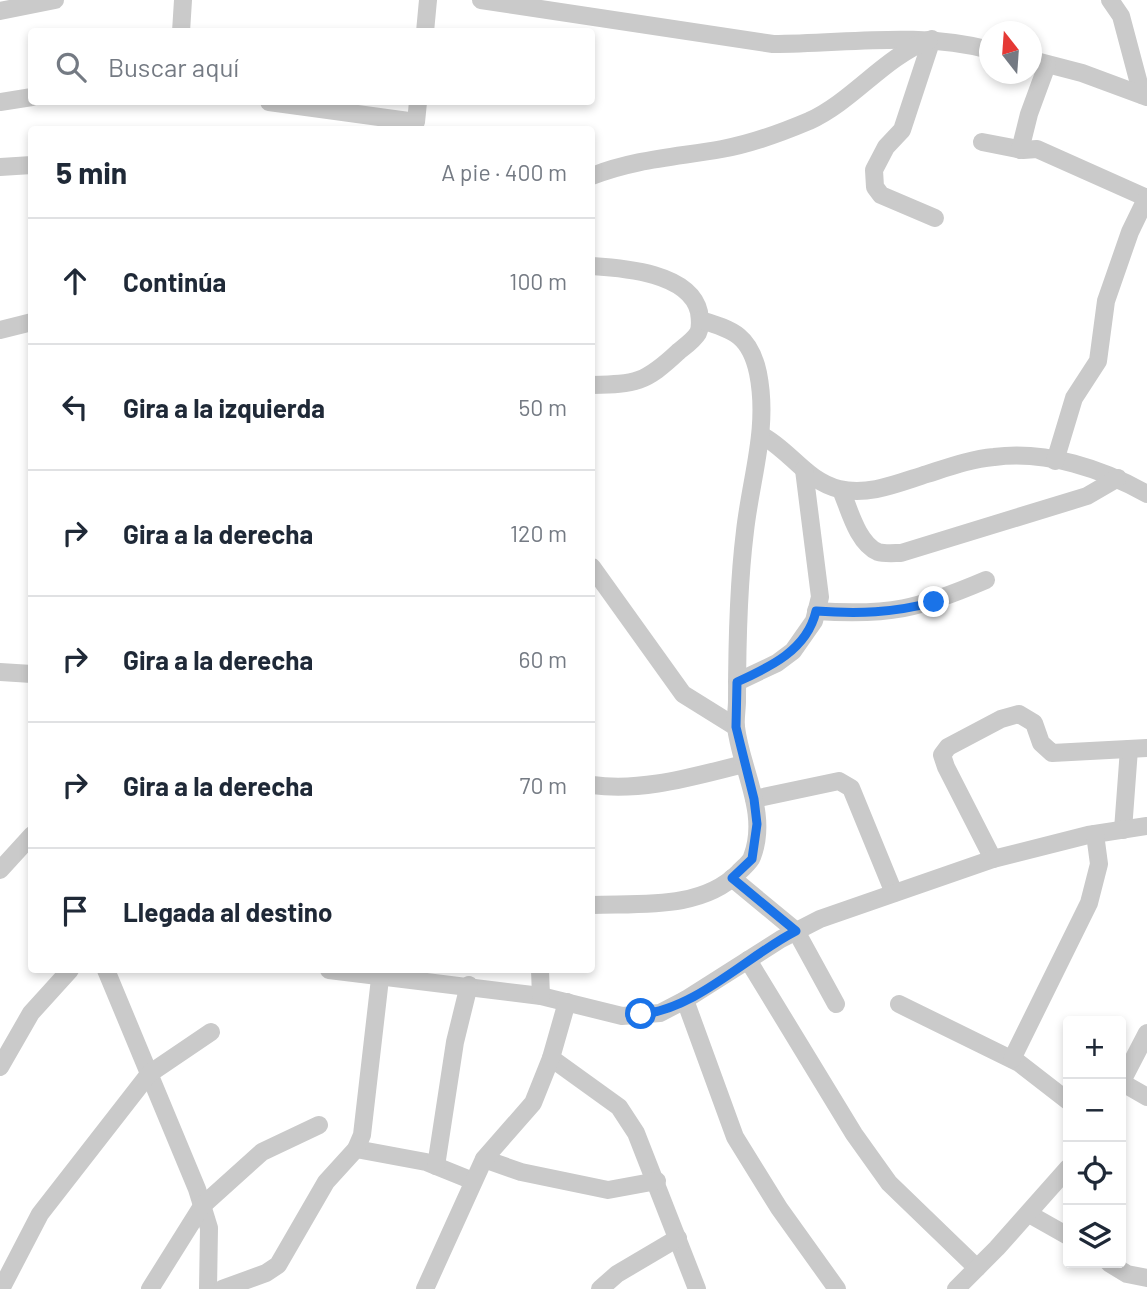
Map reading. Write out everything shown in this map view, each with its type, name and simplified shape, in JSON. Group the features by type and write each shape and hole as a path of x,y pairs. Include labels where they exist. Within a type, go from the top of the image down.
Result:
{"street":[{"path":"0,11 55,0"},
{"path":"181,28 183,0"},
{"path":"425,28 428,0"},
{"path":"481,0 541,4 773,44 817,44 888,38 932,39 979,48"},
{"path":"1110,0 1121,16 1144,96"},
{"path":"595,175 620,165 660,156 724,149 810,120 862,86 912,46 932,39"},
{"path":"932,39 905,123 886,147 874,170 875,187 881,195 935,218"},
{"path":"1042,63 1082,73 1144,96"},
{"path":"1020,150 1035,84"},
{"path":"0,102 28,98"},
{"path":"291,105 416,122 418,105"},
{"path":"982,142 1020,150 1037,149 1147,197 1130,232 1106,301 1098,361 1074,398 1055,461"},
{"path":"0,167 28,165"},
{"path":"595,266 620,268 668,281 690,294 697,303 701,320 698,334 653,376 627,384 595,385"},
{"path":"595,905 675,902 708,892 732,878 752,859 757,824 754,799 736,727 745,530 761,435 757,372 746,343 733,329 701,320"},
{"path":"0,330 28,323"},
{"path":"761,435 777,443 816,482 841,489 870,491 995,456 1055,461 1118,478 1147,494"},
{"path":"737,682 777,663 793,651 814,621 820,597 804,470"},
{"path":"841,489 857,528 867,543 879,552 901,553 1087,496 1118,478"},
{"path":"595,571 683,694 736,727"},
{"path":"816,611 862,614 894,612 934,602 986,580"},
{"path":"0,672 28,674"},
{"path":"993,859 942,755 948,747 1001,719 1019,714 1034,723 1041,743 1052,753 1138,749 1123,830"},
{"path":"595,785 631,787 666,783 744,764"},
{"path":"754,799 839,781 850,788 894,893"},
{"path":"222,1289 266,1273 278,1265 326,1182 356,1149 362,1135 380,973 541,996 622,1016 660,1013 820,919 993,859 1095,834 1147,826"},
{"path":"1012,1059 1089,903 1099,864 1095,834"},
{"path":"0,870 28,839"},
{"path":"732,878 796,931 836,1004"},
{"path":"748,960 854,1133 889,1183 977,1268"},
{"path":"0,1067 31,1013 67,973"},
{"path":"107,973 202,1206 209,1228 208,1289"},
{"path":"540,973 541,996"},
{"path":"436,1166 455,1042 468,985"},
{"path":"685,1000 735,1137 837,1289"},
{"path":"425,1289 484,1159 533,1103 551,1058 567,1002"},
{"path":"899,1004 1012,1059 1063,1097"},
{"path":"1,1289 40,1214 149,1074 211,1032"},
{"path":"1123,1079 1146,1036"},
{"path":"551,1058 619,1107 636,1133 697,1289"},
{"path":"1126,1085 1147,1097"},
{"path":"150,1289 202,1206 262,1152 319,1125"},
{"path":"356,1149 436,1166 473,1181"},
{"path":"484,1159 521,1172 608,1190 657,1181"},
{"path":"956,1289 1029,1214 1063,1174"},
{"path":"1029,1214 1063,1233"},
{"path":"600,1289 617,1274 678,1238"},
{"path":"1117,1268 1145,1282"}],"route":[{"path":"641,1014 660,1013 685,1000 796,931 732,878 752,859 757,824 754,799 736,727 737,682 777,663 793,651 814,621 816,611 862,614 894,612 934,602"}]}
